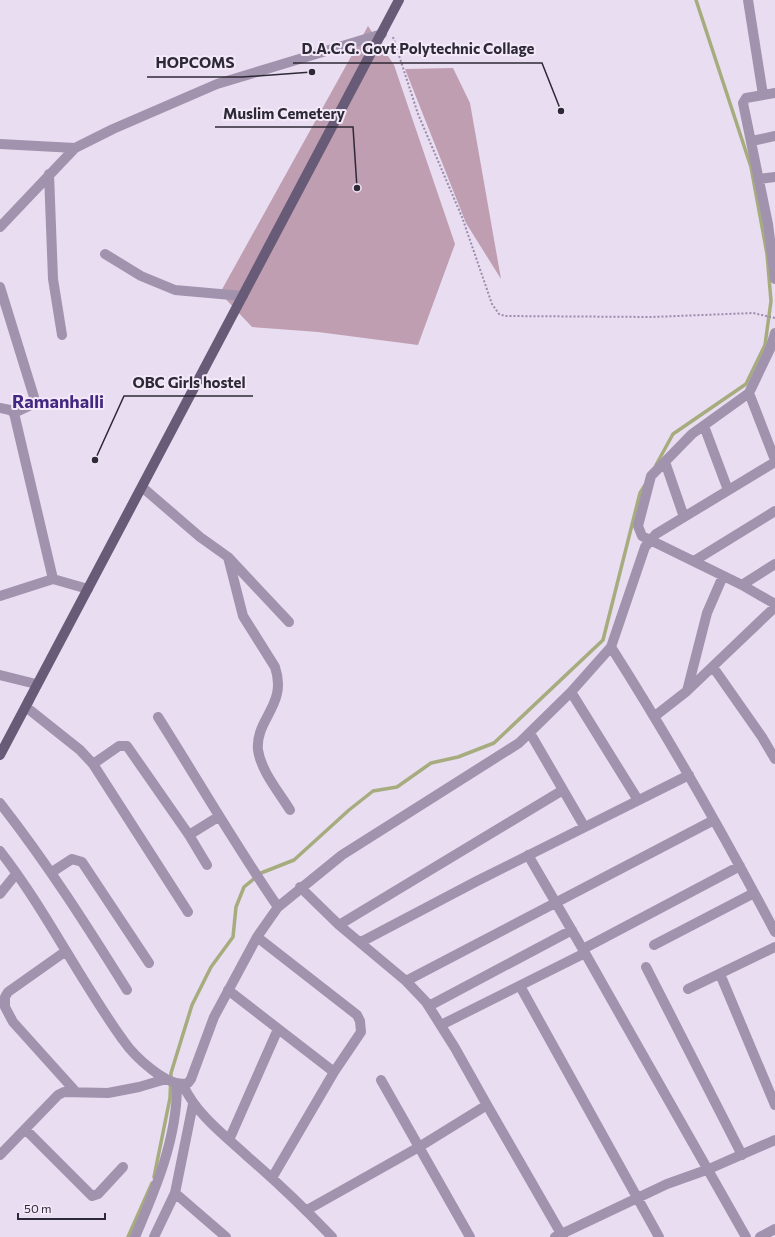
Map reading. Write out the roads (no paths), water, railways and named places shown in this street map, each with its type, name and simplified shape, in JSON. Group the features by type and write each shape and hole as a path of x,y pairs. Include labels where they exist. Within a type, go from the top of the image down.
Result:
{"main road":[{"path":"0,755 399,0"}],"street":[{"path":"748,0 763,95"},
{"path":"0,227 75,148 113,129 216,84 382,34"},
{"path":"775,93 743,100 760,180 772,223 775,279"},
{"path":"752,141 775,136"},
{"path":"0,144 75,148"},
{"path":"50,174 53,279 62,335"},
{"path":"760,180 775,177"},
{"path":"105,254 141,276 175,290 243,296"},
{"path":"0,287 34,397 31,405 14,413"},
{"path":"775,333 770,349 749,393 692,434 651,476 638,526 642,536 742,585 775,604"},
{"path":"0,1155 58,1095 64,1092 108,1093 139,1087 188,1083 192,1079 214,1017 257,936 278,907 300,887 342,855 520,743 571,692 611,647 645,547 650,540 656,534 775,461 749,393"},
{"path":"0,407 14,413 53,579"},
{"path":"704,426 728,490"},
{"path":"665,462 684,517"},
{"path":"142,487 200,537 228,556 290,622"},
{"path":"694,561 775,511"},
{"path":"228,556 242,616 275,667 278,676 278,693 259,736 258,749 265,768 290,810"},
{"path":"742,585 775,564"},
{"path":"687,691 708,613 724,576"},
{"path":"0,596 53,579 88,589"},
{"path":"655,716 687,691 775,607"},
{"path":"611,647 655,716 740,866 775,932"},
{"path":"713,667 762,737 775,759"},
{"path":"0,675 35,687 26,707 80,750 93,764 188,912"},
{"path":"571,692 638,800"},
{"path":"158,717 201,785 218,817 278,907"},
{"path":"530,733 584,826"},
{"path":"93,764 119,746 126,746 189,835 207,866"},
{"path":"361,942 584,826 688,775"},
{"path":"339,925 563,790"},
{"path":"0,803 52,872 127,990"},
{"path":"189,835 218,817"},
{"path":"406,981 714,820"},
{"path":"0,851 123,1041 153,1070 174,1083 207,1120 272,1178 332,1237"},
{"path":"528,855 709,1169 746,1237"},
{"path":"52,872 72,859 82,862 149,963"},
{"path":"441,1025 520,986 740,866"},
{"path":"0,894 16,874"},
{"path":"300,887 339,925 406,981 429,1006 456,1048 559,1236 667,1184 709,1169 775,1140"},
{"path":"654,945 754,893"},
{"path":"429,1006 572,930"},
{"path":"257,936 357,1015 360,1021 361,1032 334,1072 272,1178"},
{"path":"688,989 775,947"},
{"path":"66,952 8,992 5,997 5,1007 13,1022 76,1092"},
{"path":"646,967 742,1155"},
{"path":"720,974 775,1105"},
{"path":"520,986 659,1237"},
{"path":"228,990 334,1072"},
{"path":"229,1140 278,1029"},
{"path":"381,1080 470,1237"},
{"path":"135,1237 151,1200 169,1148 177,1104 174,1083"},
{"path":"154,1237 175,1194 193,1104"},
{"path":"306,1210 419,1147 486,1105"},
{"path":"25,1129 92,1196 98,1194 123,1167"},
{"path":"175,1194 226,1237"},
{"path":"760,1237 775,1229"}],"waterway":[{"path":"656,465 673,434 746,384 765,345 771,301 767,254 751,167 696,0"},
{"path":"154,1177 170,1098 171,1073 192,1005 211,967 233,937 236,907 244,887 261,873 294,860 349,810 373,791 397,787 431,763 458,757 494,743 603,640 640,493 645,485"},
{"path":"128,1237 152,1183"}],"place":[{"name":"HOPCOMS","path":"312,72"},
{"name":"D.A.C.G. Govt Polytechnic Collage","path":"561,111"},
{"name":"Muslim Cemetery","path":"357,188"},
{"name":"OBC Girls hostel","path":"95,460"}],"district":[{"name":"Ramanhalli","path":"58,401"}]}
